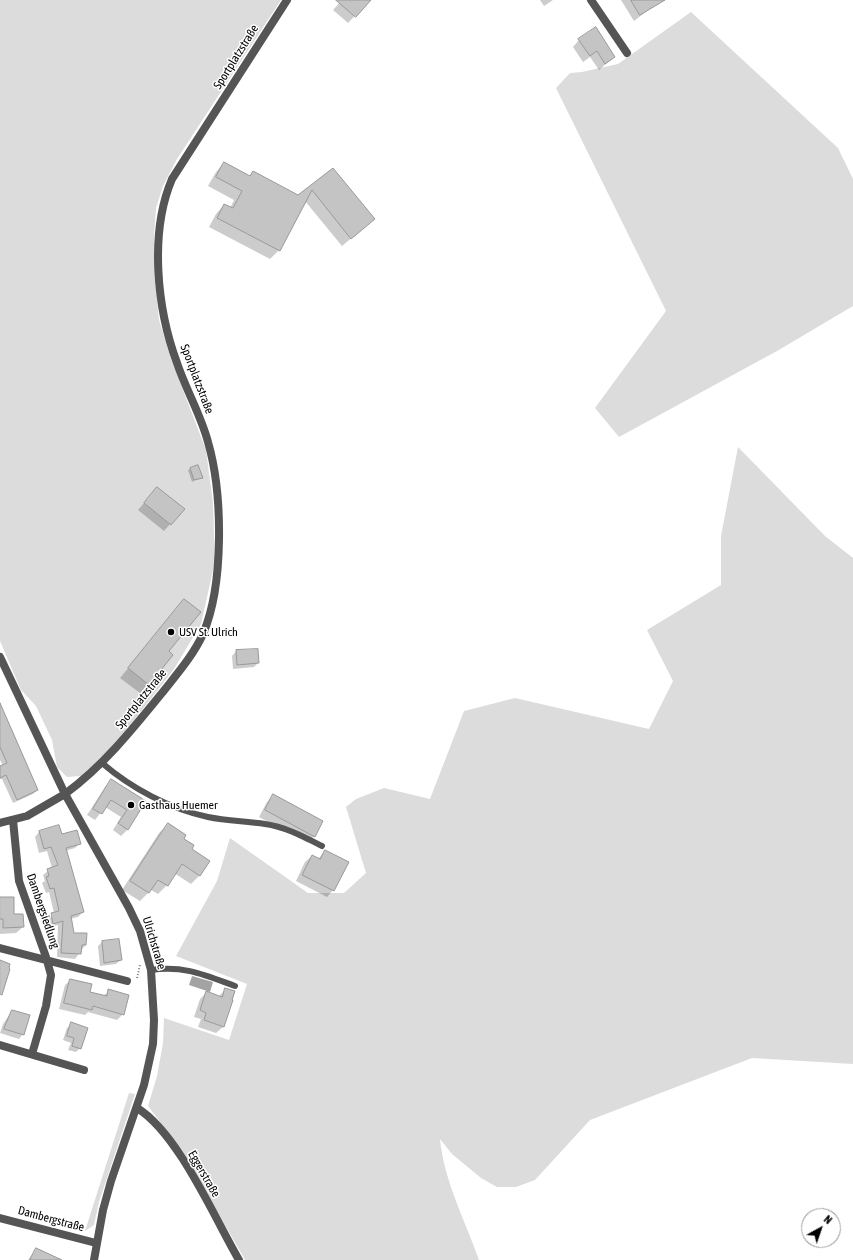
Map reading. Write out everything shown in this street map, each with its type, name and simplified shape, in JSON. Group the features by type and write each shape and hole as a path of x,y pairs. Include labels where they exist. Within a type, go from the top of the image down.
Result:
{"street":[{"name":"Sportplatzstraße","path":"0,822 13,820 40,810 65,794 102,763 127,736 196,649 209,618 218,560 217,487 213,461 206,435 175,358 163,316 158,234 165,196 172,179 287,0"},
{"path":"590,0 627,52"},
{"name":"Ulrichstraße","path":"0,658 65,794 129,908 140,931 151,970 154,1013 153,1044 144,1085 137,1108 111,1181 96,1243 94,1260"},
{"name":"Dambergsiedlung","path":"13,820 18,881 48,961 51,975 51,983 32,1054"},
{"name":"Dambergsiedlung","path":"0,948 127,981"},
{"path":"0,1046 84,1070"},
{"name":"Eggerstraße","path":"137,1108 152,1118 171,1142 239,1260"},
{"name":"Dambergstraße","path":"0,1218 96,1243"}],"lane":[{"path":"102,763 136,787 158,799 190,812 228,821 265,824 280,827 322,846"},
{"path":"151,970 170,968 186,970 235,986"}],"path":[{"path":"127,981 136,980 141,958 147,954"}],"shaded area":[{"path":"0,0 281,0 177,159 163,186 156,208 154,237 155,280 159,320 171,359 206,450 213,503 215,561 201,624 174,669 118,741 81,776 67,777 57,767 52,740 36,706 21,690 0,641"},
{"path":"691,12 838,148 853,179 853,306 777,351 619,437 595,408 666,311 556,88 570,73 582,72 618,64"},
{"path":"738,447 825,536 853,558 853,1064 752,1058 590,1120 535,1180 516,1187 497,1187 481,1178 452,1154 440,1139 442,1155 450,1185 479,1260 245,1260 186,1156 148,1106 157,1076 163,1043 164,1018 229,1040 247,984 176,956 217,881 230,838 308,893 344,893 366,873 346,807 356,799 384,788 430,799 464,711 515,698 649,729 673,681 647,630 721,585 721,536"},
{"path":"192,976 213,982 210,992 189,985"},
{"path":"129,1093 135,1094 99,1202 94,1225 85,1231"}],"building":[{"path":"336,0 371,0 356,17"},
{"path":"631,0 665,0 640,15"},
{"path":"596,27 615,57 605,64 597,51 590,56 578,39"},
{"path":"224,162 250,176 253,171 298,195 333,168 375,219 351,239 312,190 280,251 217,218 224,204 233,208 242,191 216,177"},
{"path":"198,465 203,478 194,480 190,468"},
{"path":"157,487 185,509 171,525 144,503"},
{"name":"USV St. Ulrich","path":"184,599 201,612 169,651 173,655 149,685 128,668"},
{"path":"258,649 259,663 237,665 236,650"},
{"path":"0,703 38,790 17,800 6,775 0,778 0,766 7,763 0,747"},
{"name":"Gasthaus Huemer","path":"111,779 146,801 128,830 118,823 127,810 111,800 102,814 93,809"},
{"path":"273,794 323,821 315,837 265,810"},
{"path":"168,823 186,835 184,839 194,845 192,849 210,861 200,876 182,864 168,886 158,880 149,893 130,881"},
{"path":"59,825 62,834 77,830 81,844 66,848 84,912 71,916 74,933 87,933 86,945 82,945 81,954 61,953 63,921 53,924 51,913 59,911 54,888 50,889 46,877 49,876 47,869 58,865 51,847 44,849 39,831"},
{"path":"325,850 349,862 334,891 302,875 312,855 320,859"},
{"path":"0,897 14,897 14,914 23,914 24,927 3,928 3,919 0,919"},
{"path":"119,939 122,960 104,963 102,941"},
{"path":"0,960 10,964 10,969 2,995 0,994"},
{"path":"70,979 92,984 90,992 107,996 108,989 129,995 124,1015 93,1006 92,1010 64,1003"},
{"path":"225,988 235,991 224,1027 204,1020 206,1013 200,1010 206,991 222,997"},
{"path":"12,1010 30,1015 24,1035 4,1029"},
{"path":"71,1022 88,1028 81,1049 72,1046 74,1038 67,1036"},
{"path":"36,1248 62,1260 30,1260"}],"place":[{"name":"USV St. Ulrich","path":"171,632"},
{"name":"Gasthaus Huemer","path":"131,805"}]}
